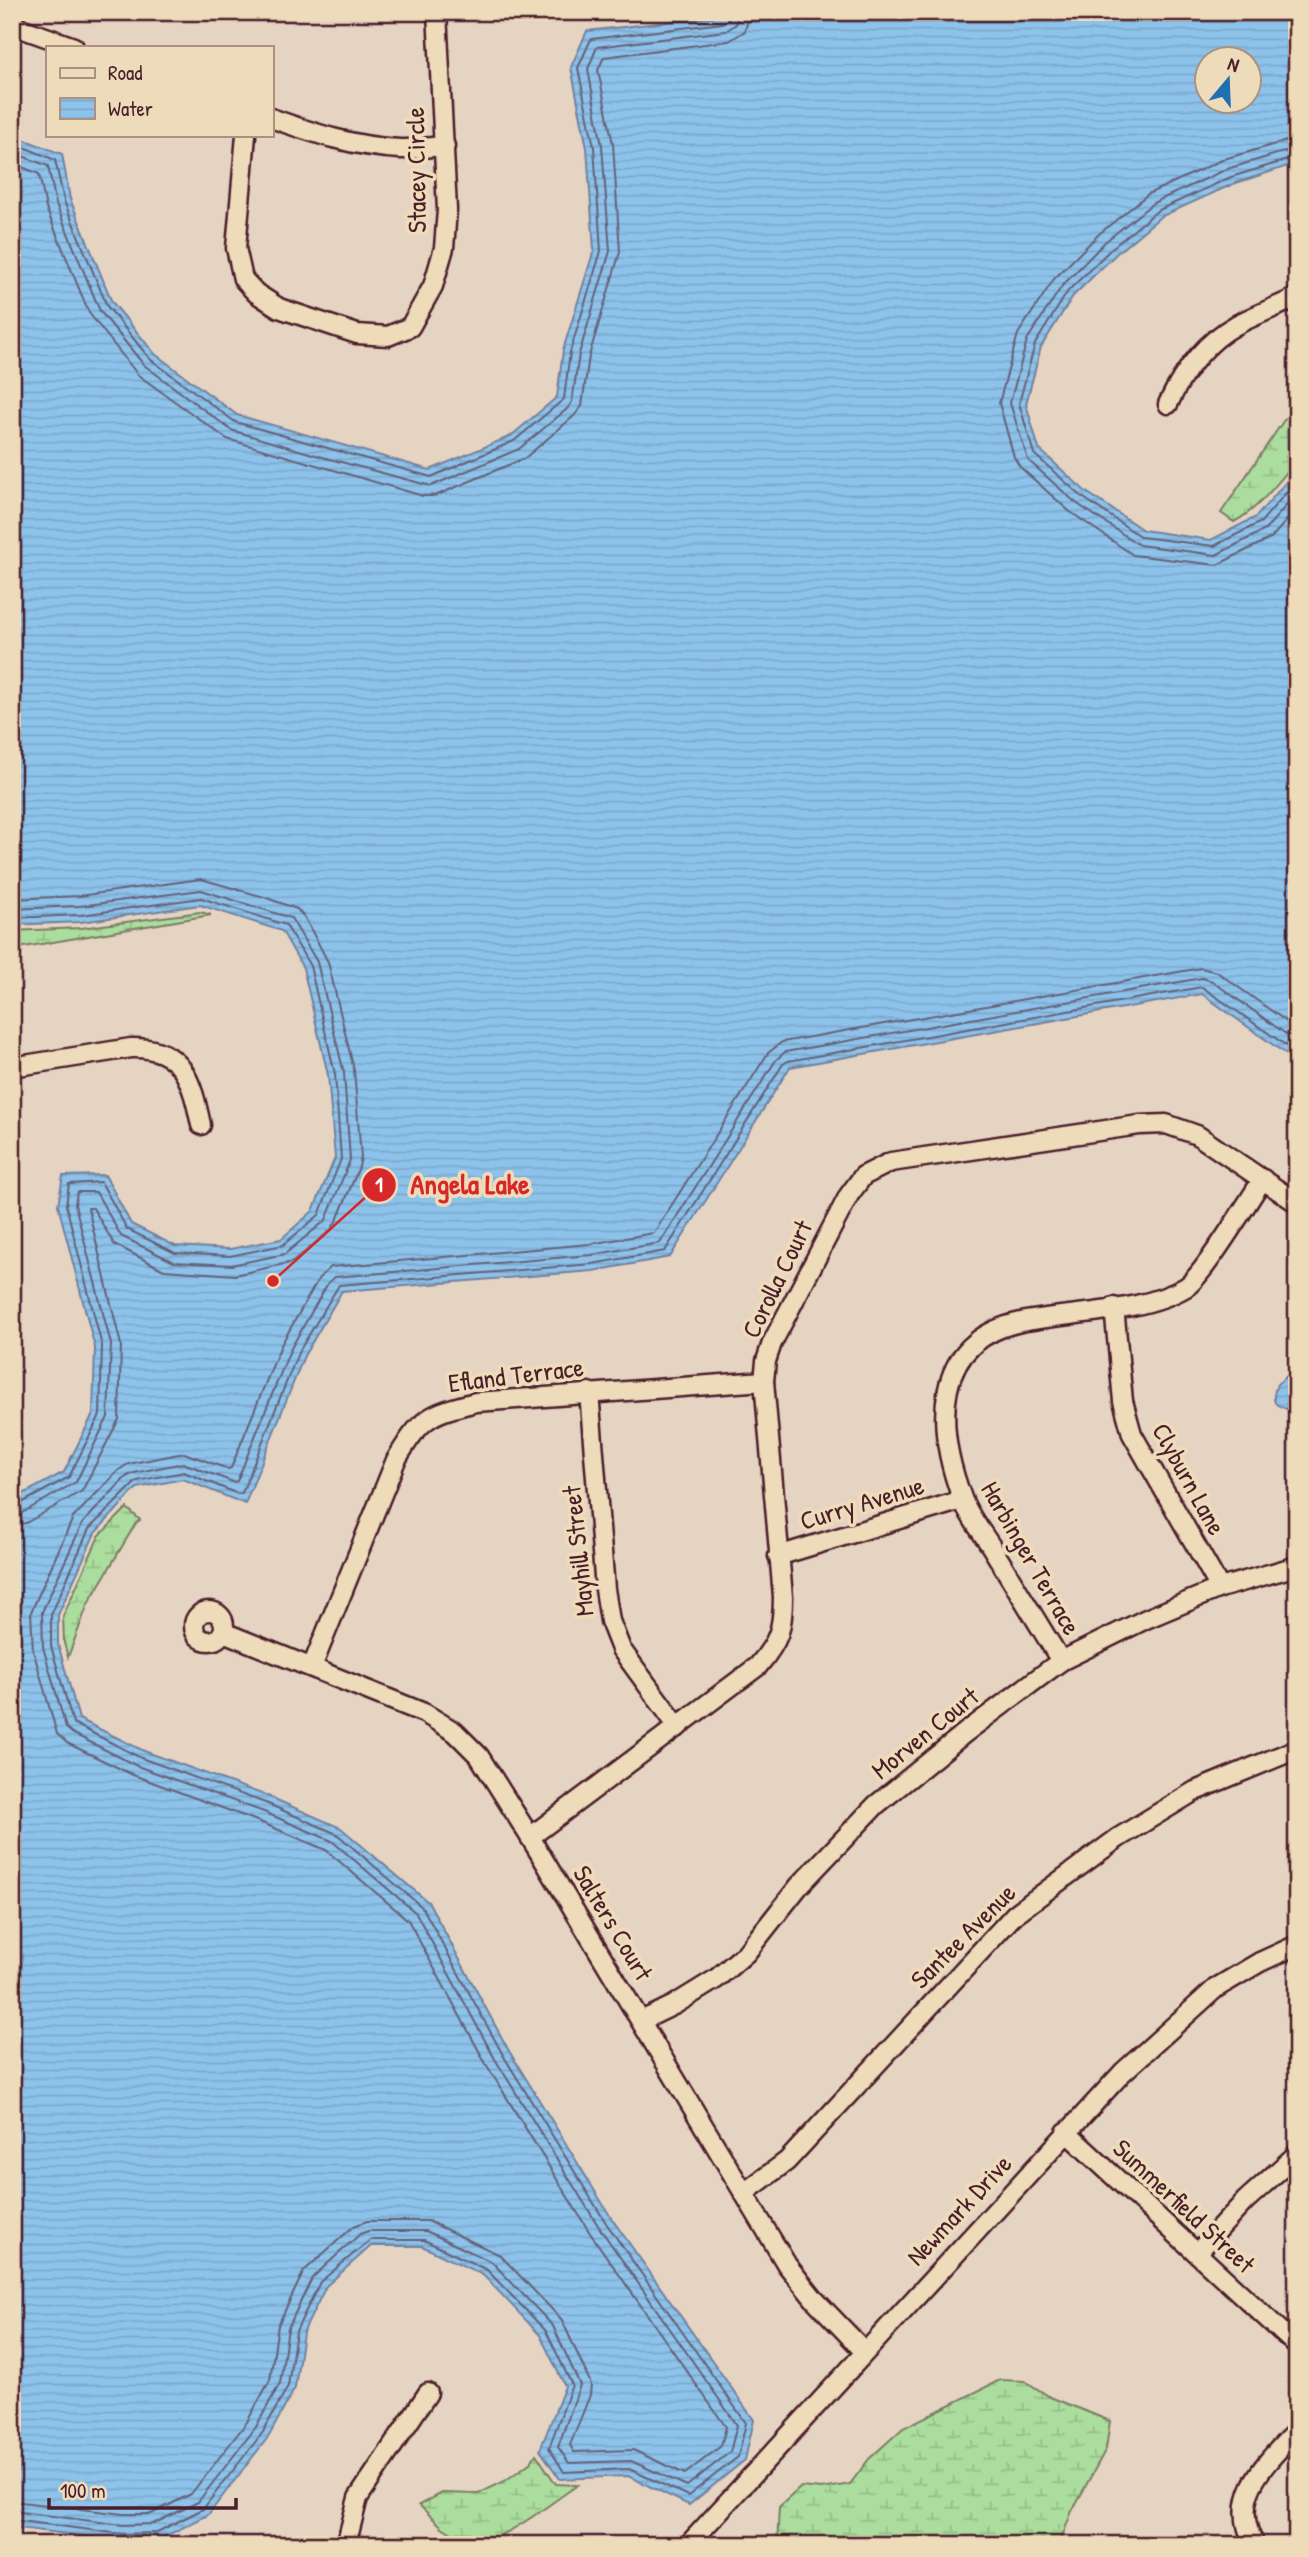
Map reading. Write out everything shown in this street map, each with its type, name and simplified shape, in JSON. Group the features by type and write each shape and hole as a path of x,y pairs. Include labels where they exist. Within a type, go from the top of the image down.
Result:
{"street":[{"name":"Stacey Circle","path":"246,136 236,248 243,279 256,293 279,308 357,334 388,336 410,327 433,286 444,248 447,210 437,12"},
{"path":"12,25 71,46"},
{"path":"273,119 321,136 358,145 401,149 444,146"},
{"path":"1168,404 1180,379 1203,350 1236,326 1297,297"},
{"path":"12,1067 131,1048 161,1052 186,1072 193,1087 201,1125"},
{"name":"Corolla Court","path":"530,1837 758,1666 775,1646 783,1624 783,1597 764,1381 766,1361 772,1343 849,1195 863,1176 891,1162 1139,1125 1166,1124 1197,1135 1297,1203"},
{"name":"Harbinger Terrace","path":"1061,1661 962,1500 946,1442 945,1400 953,1370 971,1344 990,1331 1020,1322 1160,1300 1189,1285 1263,1180"},
{"name":"Clyburn Lane","path":"1114,1307 1123,1401 1132,1434 1220,1588"},
{"name":"Efland Terrace","path":"312,1667 396,1460 415,1429 439,1411 476,1402 764,1381"},
{"name":"Mayhill Street","path":"589,1392 610,1621 621,1649 678,1727"},
{"name":"Curry Avenue","path":"778,1556 962,1500"},
{"name":"Morven Court","path":"641,2021 674,2005 716,1979 746,1952 799,1886 876,1805 965,1731 1061,1661 1146,1619 1220,1588 1297,1566"},
{"name":"Salters Court","path":"223,1632 424,1713 455,1732 479,1756 787,2265 815,2300 865,2352"},
{"name":"Santee Avenue","path":"744,2193 788,2161 1015,1914 1118,1838 1195,1791 1297,1749"},
{"name":"Newmark Drive","path":"688,2545 1066,2132 1149,2047 1216,1988 1297,1945"},
{"name":"Summerfield Street","path":"1066,2132 1297,2346"},
{"path":"1197,2253 1245,2202 1297,2154"},
{"path":"346,2545 358,2498 428,2393"},
{"path":"1255,2545 1245,2528 1249,2489 1267,2462 1297,2430"}],"green space":[{"path":"1297,412 1297,460 1260,502 1234,522 1221,513 1284,420"},
{"path":"200,912 211,915 12,949 12,931 81,928"},
{"path":"127,1508 140,1520 88,1604 68,1657 64,1643 63,1616 99,1536"},
{"path":"1000,2380 1025,2381 1050,2397 1110,2421 1106,2449 1072,2511 1059,2545 777,2545 779,2507 801,2487 821,2489 850,2484 869,2459 903,2428"},
{"path":"536,2454 556,2484 578,2485 500,2535 471,2545 442,2527 419,2505 442,2493 478,2494 505,2481 531,2462"}],"water":[{"path":"757,12 1297,12 1297,163 1233,184 1160,217 1117,253 1073,296 1041,347 1026,404 1039,449 1085,491 1143,530 1211,540 1256,517 1297,469 1297,1062 1202,994 790,1067 670,1257 593,1271 342,1291 304,1356 245,1504 183,1479 137,1488 95,1533 58,1615 58,1644 79,1719 144,1751 270,1797 341,1828 429,1903 509,2051 612,2219 754,2420 745,2460 689,2505 628,2476 560,2479 540,2450 565,2386 540,2335 483,2275 422,2246 371,2246 326,2286 303,2333 295,2388 269,2436 208,2515 158,2540 122,2541 12,2527 12,1500 64,1472 93,1414 95,1348 58,1205 63,1176 105,1175 131,1224 175,1246 230,1249 281,1239 313,1211 335,1158 328,1075 303,968 282,931 200,905 81,922 12,925 12,135 62,154 70,199 112,302 155,354 237,415 430,470 511,436 557,397 563,350 594,250 587,148 571,67 587,31"},
{"path":"1287,1376 1297,1382 1297,1412 1280,1407 1275,1402 1277,1384"}],"place":[{"name":"Angela Lake","path":"273,1281"}]}
